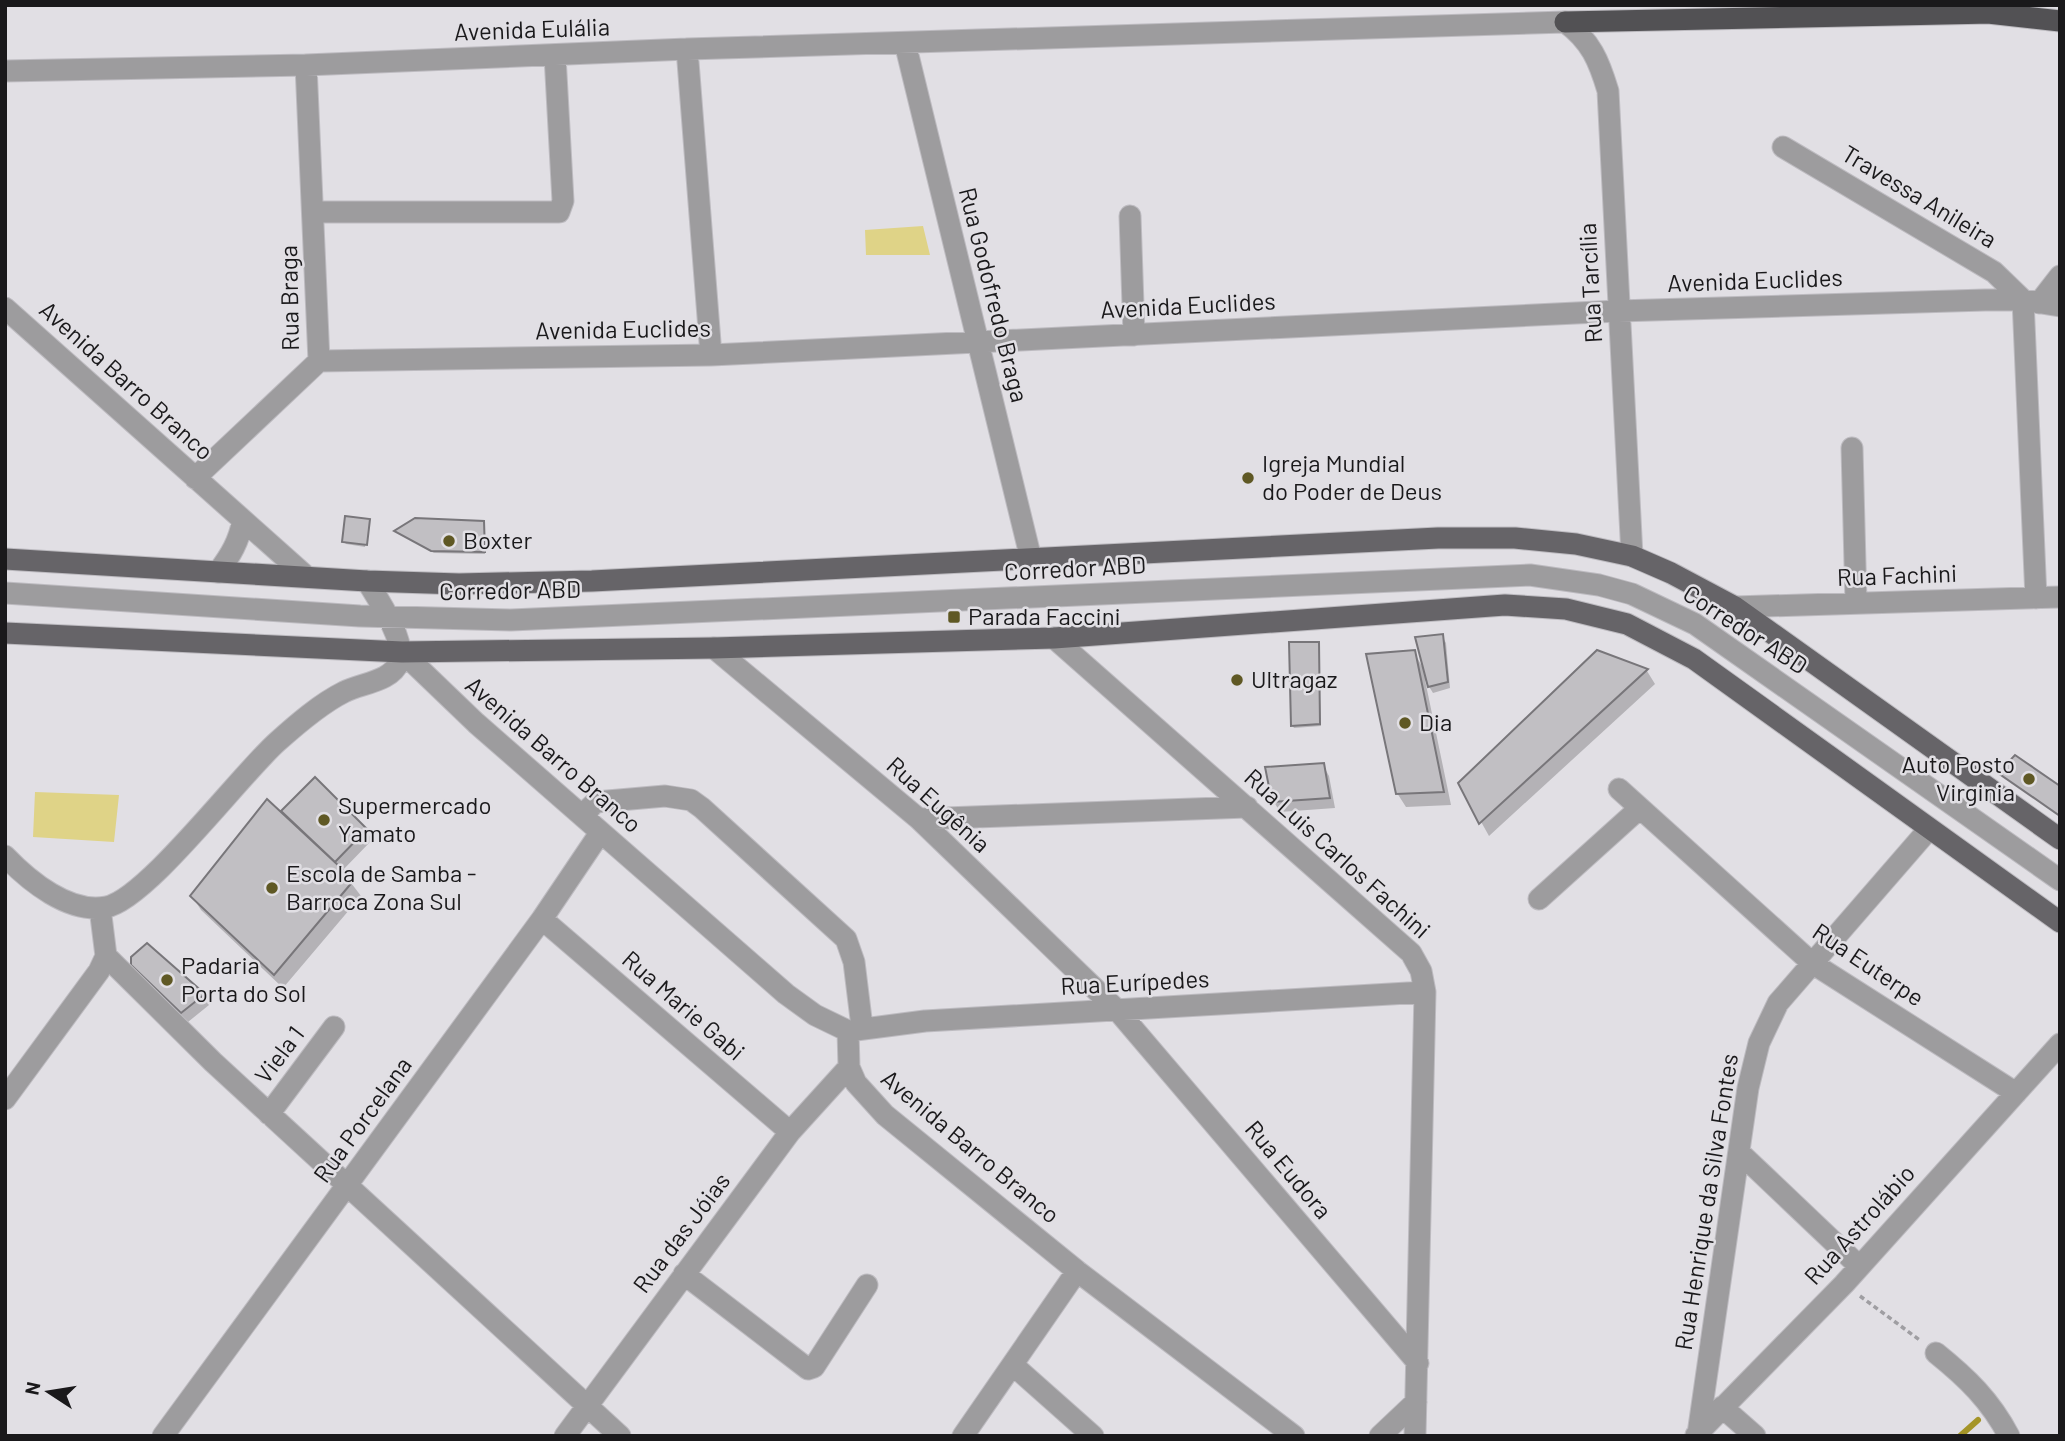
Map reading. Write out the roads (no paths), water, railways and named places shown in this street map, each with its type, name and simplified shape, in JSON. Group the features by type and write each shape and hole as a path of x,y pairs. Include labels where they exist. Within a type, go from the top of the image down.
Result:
{"highway":[{"path":"1921,5 2060,20"},
{"path":"1565,22 1991,13"}],"main road":[{"path":"5,559 459,584 592,581 1438,538 1515,538 1576,544 1632,556 1735,607 2060,839"},
{"path":"5,633 402,652 714,648 1054,638 1505,605 1566,609 1627,624 1694,659 2060,922"}],"street":[{"name":"Avenida Eulália","path":"5,71 306,65 687,49 1565,22"},
{"name":"Rua Tarcília","path":"1565,22 1585,37 1599,61 1608,91 1632,556"},
{"name":"Rua Godofredo Braga","path":"905,43 1031,559"},
{"path":"687,49 711,355"},
{"path":"314,212 559,212 563,201 555,55"},
{"name":"Rua Braga","path":"195,478 319,361 306,65"},
{"name":"Travessa Anileira","path":"1783,147 1994,272 2041,303"},
{"path":"1130,216 1134,335"},
{"path":"2036,598 2041,303 2060,276"},
{"name":"Avenida Euclides","path":"319,361 711,355 1619,311 2041,303"},
{"name":"Avenida Barro Branco","path":"5,308 307,576"},
{"path":"1852,448 1856,603"},
{"path":"218,572 232,555 243,520"},
{"name":"Corredor ABD","path":"5,593 387,617 512,620 1482,576 1565,578 1632,594 1695,624 2060,880"},
{"path":"5,856 53,894 67,901 100,908 120,902 154,874 277,742 345,691 393,672 402,652 367,581"},
{"name":"Rua Fachini","path":"1735,607 2060,597"},
{"name":"Rua Luis Carlos Fachini","path":"1054,638 1411,953 1421,971 1425,992 1415,1436"},
{"name":"Rua Eugênia","path":"714,648 919,819 1118,1011"},
{"name":"Avenida Barro Branco","path":"402,652 460,709 786,994 815,1015 855,1029 849,1067 864,1095 885,1115 1077,1271 1294,1436"},
{"name":"Rua Euterpe","path":"1619,789 1812,963 2016,1093"},
{"path":"582,815 596,802 665,796 691,800 702,808 846,939 854,962 855,1029"},
{"path":"919,819 1247,807"},
{"path":"1539,899 1640,808"},
{"name":"Rua Henrique da Silva Fontes","path":"1696,1435 1748,1088 1759,1042 1778,1003 1929,829"},
{"name":"Rua Porcelana","path":"163,1436 542,919 600,832"},
{"path":"5,1099 99,971 106,956 100,908"},
{"name":"Rua Marie Gabi","path":"542,919 790,1132"},
{"path":"106,956 143,996 269,1114 620,1436"},
{"name":"Rua Eurípedes","path":"855,1029 1425,992"},
{"name":"Rua Eudora","path":"1118,1011 1418,1363"},
{"name":"Viela 1","path":"269,1114 334,1027"},
{"name":"Rua Astrolábio","path":"1696,1435 1844,1284 2060,1044"},
{"name":"Rua das Jóias","path":"565,1436 790,1132 849,1067"},
{"path":"1740,1153 1859,1266"},
{"path":"963,1436 1077,1271"},
{"path":"684,1274 808,1370 814,1367 867,1285"},
{"path":"1936,1353 1972,1381 1995,1409 2009,1436"},
{"path":"1013,1365 1093,1436"},
{"path":"1380,1436 1416,1402"},
{"path":"1722,1407 1755,1436"}],"waterway":[{"path":"1960,1436 1978,1420"}],"place":[{"name":"Igreja Mundial do Poder de Deus","path":"1248,478"},
{"name":"Boxter","path":"449,541"},
{"name":"Parada Faccini","path":"954,617"},
{"name":"Ultragaz","path":"1237,680"},
{"name":"Dia","path":"1405,723"},
{"name":"Auto Posto Virginia","path":"2029,779"},
{"name":"Supermercado Yamato","path":"324,820"},
{"name":"Escola de Samba - Barroca Zona Sul","path":"272,888"},
{"name":"Padaria Porta do Sol","path":"167,980"}]}
